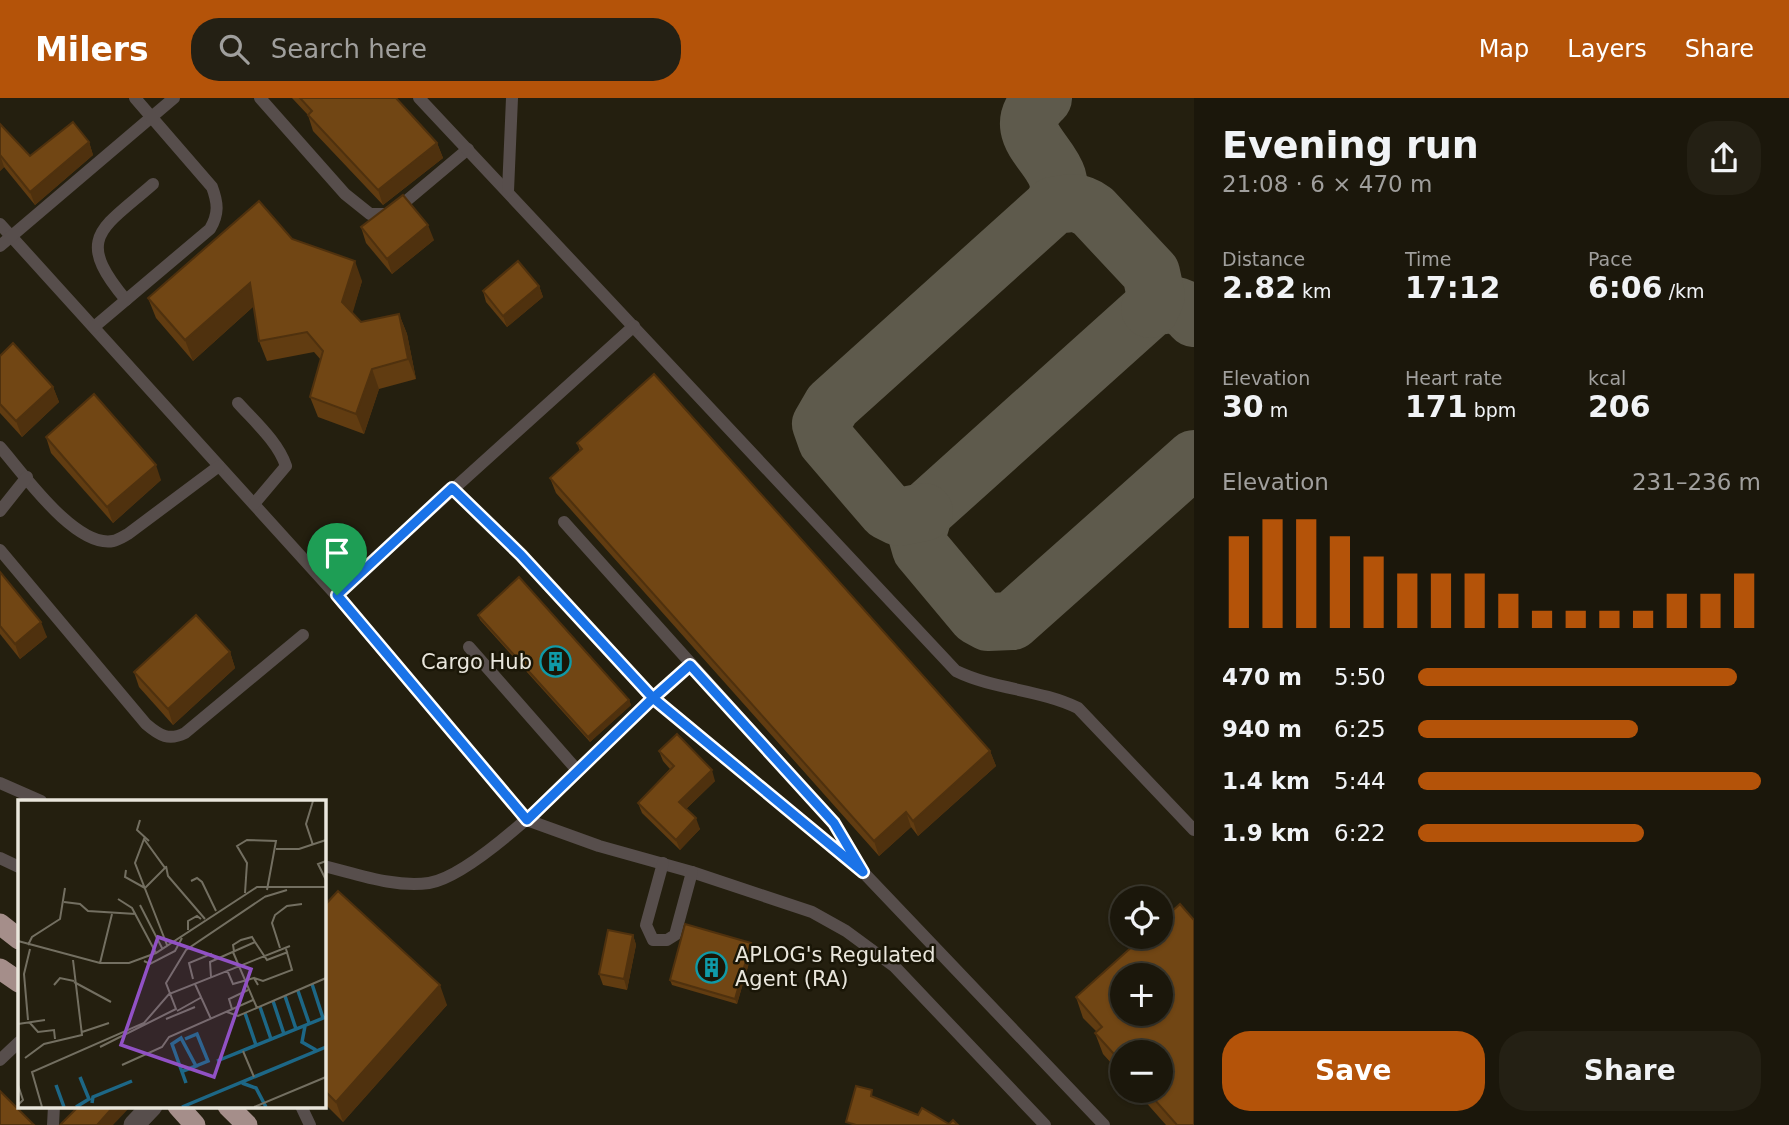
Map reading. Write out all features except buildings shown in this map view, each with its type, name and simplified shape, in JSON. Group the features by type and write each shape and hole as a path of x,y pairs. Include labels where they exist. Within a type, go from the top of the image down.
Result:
{"highway":[{"path":"0,924 18,938"},
{"path":"0,969 18,981"},
{"path":"180,1108 195,1125"},
{"path":"230,1108 247,1125"}],"street":[{"path":"134,1125 150,1108"}],"lane":[{"path":"94,327 210,229 216,219 218,202 212,187 135,98"},
{"path":"0,246 174,98"},
{"path":"260,98 345,194 370,214 379,216 399,207 468,149"},
{"path":"419,98 956,671 972,679 1060,699 1078,708 1194,830"},
{"path":"508,191 512,98"},
{"path":"126,300 106,276 97,258 96,241 106,226 153,184"},
{"path":"0,224 337,595 527,820 599,846 663,863 812,912 846,930 895,967 1045,1125"},
{"path":"337,595 452,488 635,326"},
{"path":"238,403 283,456 286,466 254,504"},
{"path":"0,447 73,528 93,539 112,541 128,534 219,466"},
{"path":"0,511 27,477"},
{"path":"452,488 521,555 653,698 863,872 1104,1125"},
{"path":"564,522 834,823 863,872"},
{"path":"0,550 146,724 164,737 176,738 185,733 303,635"},
{"path":"469,647 577,769"},
{"path":"326,866 407,884 436,881 466,866 527,820 577,769 690,665"},
{"path":"0,783 39,800"},
{"path":"0,858 18,867"},
{"path":"663,863 646,925 653,940 667,940 674,935 692,872"},
{"path":"0,1060 18,1043"},
{"path":"302,1108 310,1125"}],"taxiway":[{"path":"1043,98 1031,113 1029,127 1033,139 1057,176 1059,190 1053,206"},
{"path":"924,512 899,517 887,511 827,441 821,424 832,405 1053,206 1074,203 1093,211 1151,273 1156,296 1150,309"},
{"path":"1194,318 1174,305 1150,309 924,512 917,535 921,549 977,616 988,622 1012,621 1194,459"}],"place":[{"name":"Cargo Hub","path":"555,662"},
{"name":"APLOG's Regulated Agent (RA)","path":"712,967"}],"route":[{"path":"337,595 452,488 521,555 653,698 690,665 834,823 863,872 653,698 527,820 337,595"}]}
